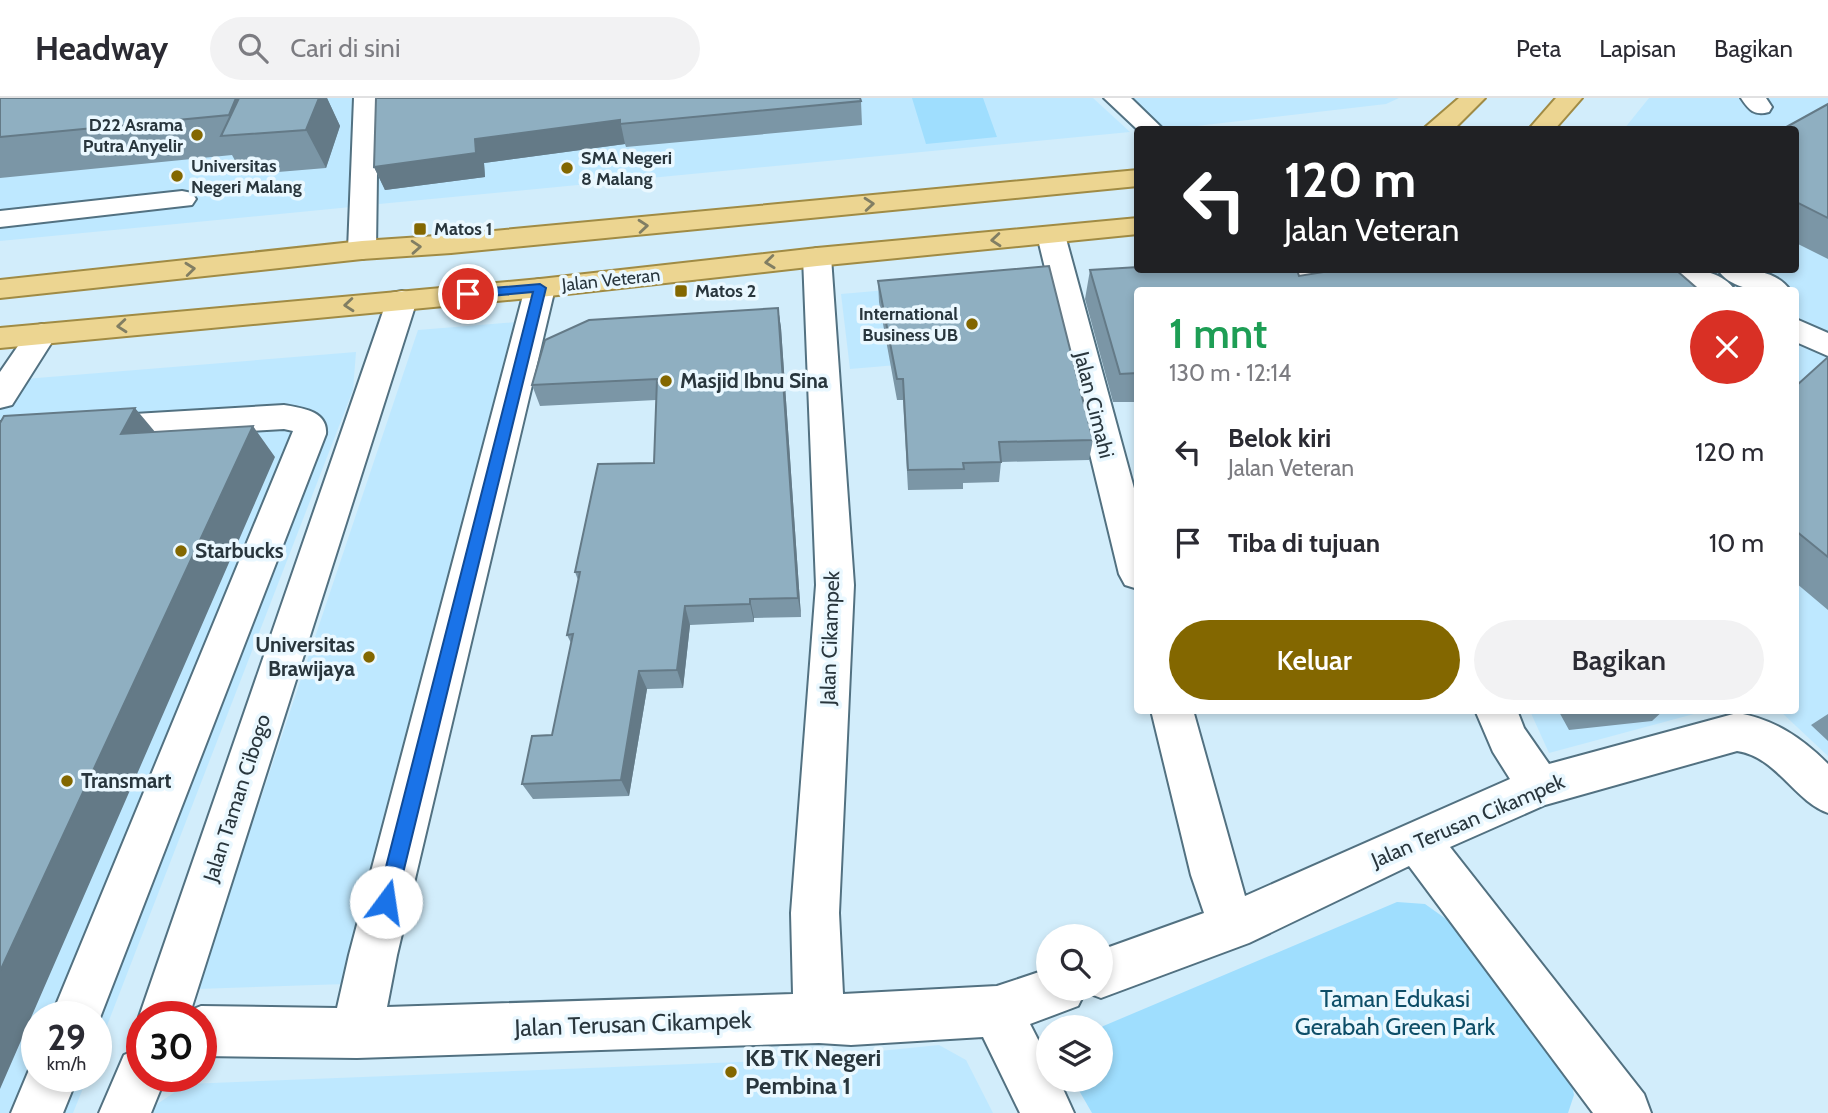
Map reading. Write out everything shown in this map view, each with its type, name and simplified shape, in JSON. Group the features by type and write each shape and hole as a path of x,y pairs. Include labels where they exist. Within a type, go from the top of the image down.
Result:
{"main road":[{"path":"1441,126 1451,120 1473,98"},
{"path":"1544,126 1570,98"},
{"path":"0,289 362,250 451,244 1134,178"},
{"path":"927,198 942,244"},
{"name":"Jalan Veteran","path":"0,338 540,288 942,244 1134,226"}],"street":[{"path":"362,250 366,98"},
{"path":"1116,98 1148,126"},
{"path":"0,219 181,199"},
{"name":"Jalan Cimahi","path":"1051,235 1134,558"},
{"name":"Jalan Cikampek","path":"817,257 835,584 816,913 819,1018"},
{"path":"1685,273 1714,287"},
{"path":"1739,273 1769,287"},
{"path":"357,1033 373,955 540,288"},
{"name":"Jalan Taman Cibogo","path":"169,1001 402,300"},
{"path":"1799,302 1828,317"},
{"path":"1799,330 1828,345"},
{"path":"0,397 42,334"},
{"path":"0,434 284,416 301,420 310,426 81,1001"},
{"path":"1173,714 1214,875 1232,926"},
{"path":"1498,714 1508,739 1539,787"},
{"name":"Jalan Terusan Cikampek","path":"1113,970 1232,926 1539,787 1737,732 1754,733 1778,745 1828,793"},
{"path":"1417,840 1625,1113"},
{"name":"Jalan Terusan Cikampek","path":"217,1031 357,1033 819,1018 851,1020 997,1011 1036,998"},
{"path":"997,1011 1048,1113"},
{"path":"37,1113 46,1092"},
{"path":"125,1113 134,1092"}],"shaded area":[{"name":"Universitas Negeri Malang","path":"0,98 357,98 351,207 0,241"},
{"name":"SMA Negeri 8 Malang","path":"379,98 1093,98 1130,132 379,204"},
{"path":"1124,98 1399,98 1386,104 1196,126 1157,126"},
{"path":"1649,98 1828,98 1828,756 1783,714 1799,714 1799,287 1334,287 1328,273 1799,273 1799,126 1626,126"},
{"name":"International Business UB","path":"1050,276 1073,350 850,369 841,294"},
{"name":"Universitas Brawijaya","path":"516,322 346,984 197,989 418,330"},
{"path":"356,352 353,390 112,1013 112,1001 21,1001 21,1092 82,1092 73,1113 0,1113 0,381"},
{"path":"1531,714 1694,714 1549,753"},
{"name":"KB TK Negeri Pembina 1","path":"939,1045 966,1060 993,1113 153,1113 157,1104 175,1092 217,1092 217,1083 791,1060"}],"green space":[{"path":"912,98 983,98 997,137 926,144"},
{"name":"Taman Edukasi Gerabah Green Park","path":"1397,902 1425,904 1456,926 1569,1070 1574,1095 1568,1113 1092,1113 1080,1092 1113,1092 1113,1022"}],"building":[{"path":"0,98 236,98 229,115 0,137"},
{"path":"239,98 319,98 306,130 221,136"},
{"path":"376,98 860,98 861,101 620,124 620,120 475,139 476,153 374,167"},
{"path":"1828,104 1828,218 1799,204 1799,126 1788,126"},
{"path":"1049,266 1093,440 999,442 1001,462 963,463 964,469 908,470 903,379 897,379 878,281"},
{"path":"1134,267 1134,273 1298,273 1299,276 1318,273 1679,273 1696,287 1134,287 1134,373 1120,374 1090,270"},
{"path":"778,308 798,598 750,599 750,604 685,606 677,670 639,671 621,780 522,784 532,736 552,735 573,634 567,635 580,572 575,572 598,464 654,463 657,379 532,385 545,340 589,320"},
{"path":"1828,357 1828,557 1799,533 1799,383"},
{"name":"Transmart","path":"135,408 121,434 253,426 0,971 0,423 4,416"}],"place":[{"name":"D22 Asrama Putra Anyelir","path":"197,135"},
{"name":"SMA Negeri 8 Malang","path":"567,168"},
{"name":"Universitas Negeri Malang","path":"177,176"},
{"name":"Matos 1","path":"420,229"},
{"name":"Matos 2","path":"681,291"},
{"name":"International Business UB","path":"972,324"},
{"name":"Masjid Ibnu Sina","path":"666,381"},
{"name":"Starbucks","path":"181,551"},
{"name":"Universitas Brawijaya","path":"369,657"},
{"name":"Transmart","path":"67,781"},
{"name":"KB TK Negeri Pembina 1","path":"731,1072"}],"route":[{"path":"386,902 540,288 468,294"}]}
